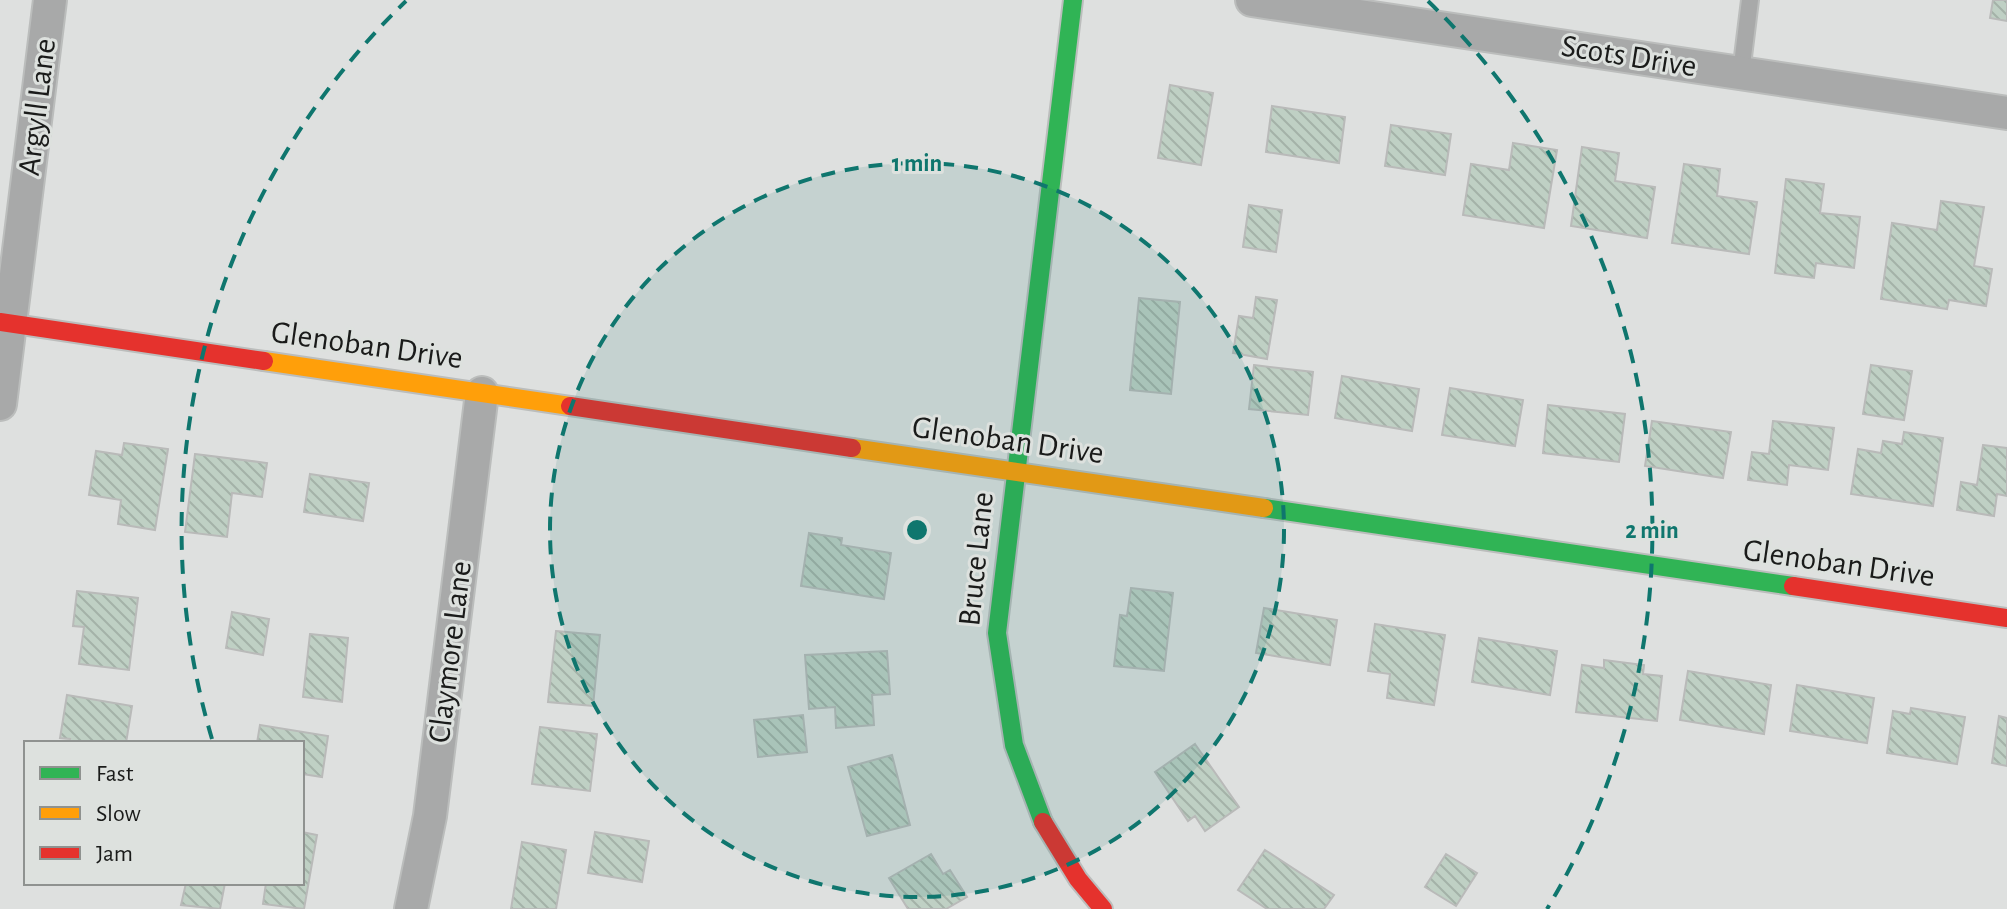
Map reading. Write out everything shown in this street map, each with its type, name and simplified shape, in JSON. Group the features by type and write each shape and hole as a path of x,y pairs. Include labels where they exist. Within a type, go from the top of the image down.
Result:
{"street":[{"name":"Argyll Lane","path":"0,404 5,323 50,0"},
{"name":"Bruce Lane","path":"1073,0 997,633 1002,696 1019,768 1038,813 1063,859 1103,909"},
{"name":"Scots Drive","path":"1252,0 2007,113"},
{"name":"Glenoban Drive","path":"5,323 2007,618"},
{"name":"Claymore Lane","path":"411,909 430,816 482,393"}],"lane":[{"path":"1741,73 1750,0"}],"building":[{"path":"1993,0 2007,0 2007,21 1990,18"},
{"path":"1170,85 1213,93 1201,165 1158,158"},
{"path":"1272,106 1345,117 1339,163 1266,152"},
{"path":"1391,125 1451,134 1445,175 1385,166"},
{"path":"1513,143 1557,150 1544,228 1463,215 1471,164 1509,170"},
{"path":"1582,147 1619,153 1615,181 1655,187 1647,238 1571,226"},
{"path":"1684,164 1720,169 1717,196 1757,202 1749,254 1672,243"},
{"path":"1786,179 1824,184 1820,213 1860,217 1854,268 1816,263 1814,278 1775,273"},
{"path":"1941,201 1984,207 1974,266 1992,269 1986,306 1949,300 1947,309 1881,299 1892,223 1937,230"},
{"path":"1249,205 1282,210 1276,252 1243,247"},
{"path":"1256,297 1277,300 1267,359 1233,353 1239,316 1253,318"},
{"path":"1139,298 1180,302 1171,394 1130,390"},
{"path":"1254,365 1313,372 1308,415 1249,409"},
{"path":"1871,365 1912,371 1904,420 1863,414"},
{"path":"1342,376 1419,389 1412,431 1335,418"},
{"path":"1450,388 1523,400 1515,446 1442,435"},
{"path":"1548,405 1625,414 1619,462 1543,453"},
{"path":"1652,421 1731,432 1723,478 1645,466"},
{"path":"1773,421 1834,428 1828,470 1789,465 1787,485 1748,480 1752,452 1769,454"},
{"path":"1904,432 1943,438 1933,506 1851,494 1858,449 1881,453 1883,441 1902,444"},
{"path":"124,443 168,449 155,530 118,524 121,500 89,495 96,451 122,455"},
{"path":"1983,445 2007,448 2007,496 1997,494 1994,516 1957,510 1961,482 1977,485"},
{"path":"195,454 267,463 262,497 232,493 227,537 185,532"},
{"path":"310,474 369,483 363,521 304,512"},
{"path":"809,533 842,538 841,545 891,553 884,599 801,586"},
{"path":"1131,588 1173,593 1164,671 1114,666 1120,615 1127,616"},
{"path":"77,591 138,598 129,670 79,664 84,627 73,626"},
{"path":"1264,608 1337,620 1330,665 1256,653"},
{"path":"232,612 269,619 263,655 226,648"},
{"path":"1375,624 1445,635 1434,705 1387,698 1390,674 1368,671"},
{"path":"556,631 600,635 593,706 548,702"},
{"path":"310,634 348,638 342,702 303,697"},
{"path":"1479,638 1557,651 1550,695 1472,682"},
{"path":"887,651 890,694 872,695 874,725 836,728 835,707 809,709 805,655"},
{"path":"1604,660 1644,665 1643,674 1662,676 1657,721 1576,712 1582,665 1604,668"},
{"path":"1688,671 1771,685 1764,734 1680,720"},
{"path":"1797,685 1874,698 1867,743 1790,731"},
{"path":"67,695 132,706 126,741 70,741 60,738"},
{"path":"1911,708 1965,717 1957,764 1887,753 1893,711 1910,714"},
{"path":"803,715 807,752 758,757 754,720"},
{"path":"1999,716 2007,718 2007,766 1992,763"},
{"path":"260,725 328,736 322,777 304,774 304,741 257,741"},
{"path":"540,727 597,734 590,791 532,784"},
{"path":"1195,744 1239,807 1205,831 1195,816 1188,821 1155,772"},
{"path":"892,755 910,825 867,836 848,767"},
{"path":"304,832 317,835 304,909 263,904 266,885 304,885"},
{"path":"595,832 649,841 642,882 588,873"},
{"path":"522,842 566,850 556,909 511,909"},
{"path":"1265,850 1334,895 1324,909 1267,909 1238,890"},
{"path":"931,854 943,874 950,870 967,897 946,909 908,909 889,878"},
{"path":"1446,854 1477,873 1456,906 1425,887"},
{"path":"186,885 225,885 220,909 181,905"}],"traffic: fast":[{"path":"1043,822 1014,745 997,633 1073,0"},
{"path":"1264,508 1793,586"}],"traffic: slow":[{"path":"264,361 570,406"},
{"path":"852,448 1264,508"}],"traffic: jam":[{"path":"0,322 264,361"},
{"path":"570,406 852,448"},
{"path":"1793,586 2007,618"},
{"path":"1043,822 1078,879 1103,909"}]}
